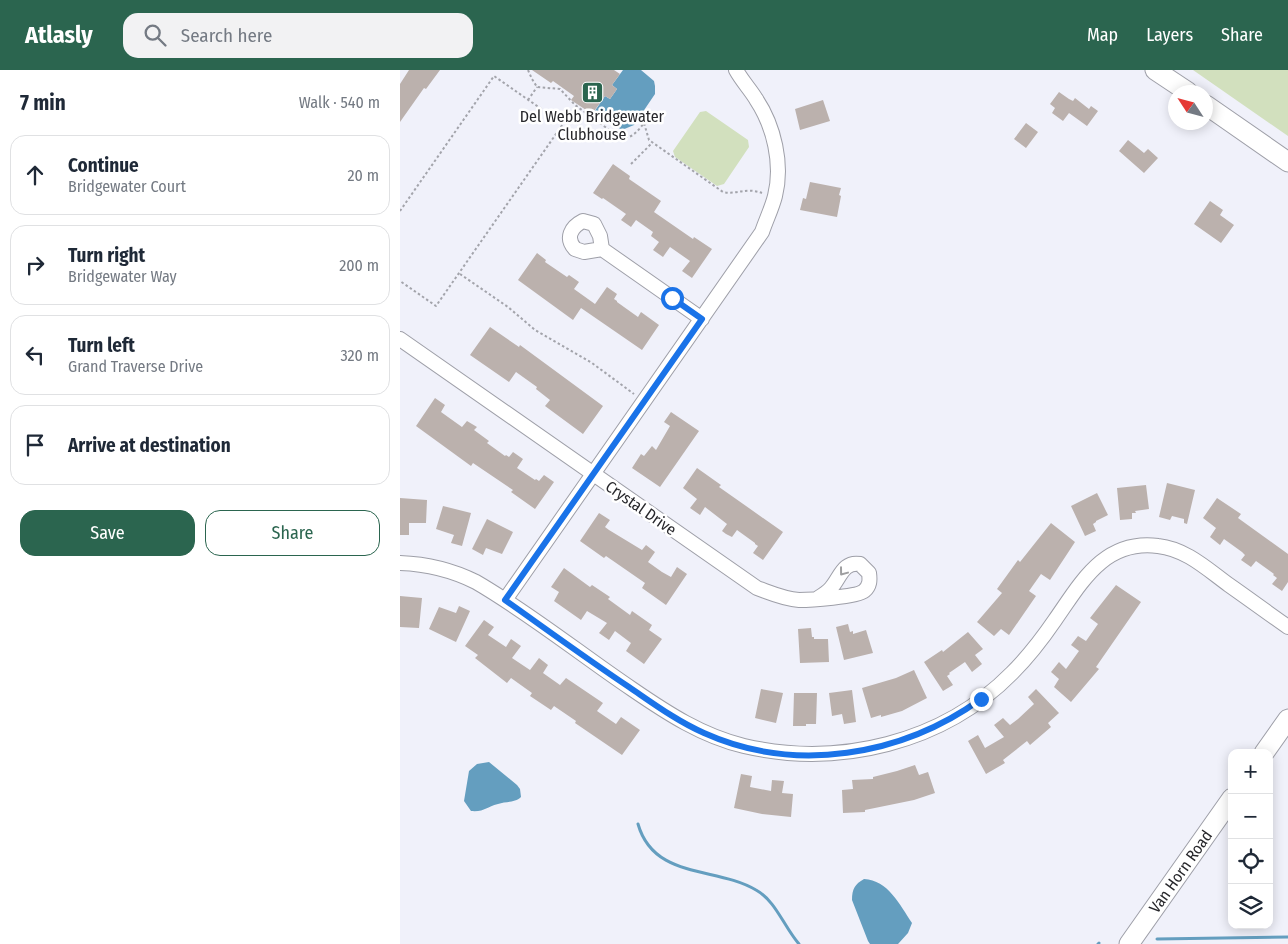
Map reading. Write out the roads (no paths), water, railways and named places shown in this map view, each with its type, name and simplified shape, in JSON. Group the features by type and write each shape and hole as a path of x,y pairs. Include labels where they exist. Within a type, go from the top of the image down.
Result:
{"street":[{"path":"505,600 762,232 775,196 778,174 776,150 772,133 756,98 742,81 736,70"},
{"path":"1155,70 1178,85"},
{"path":"1213,110 1288,162"},
{"path":"602,249 702,319"},
{"name":"Crystal Drive","path":"400,340 757,588 777,596 798,600 818,598"},
{"path":"400,563 444,569 482,585 614,677 686,724 714,737 742,746 799,754 848,753 897,742 933,728 968,708 1003,682 1030,654 1094,567 1109,555 1140,545 1158,546 1185,553 1288,627"},
{"path":"1267,749 1288,719"},
{"name":"Van Horn Road","path":"1128,944 1228,804"}],"water":[{"path":"623,70 641,70 654,81 655,94 634,125 622,130 594,112 605,96 610,99 617,89 612,85"},
{"path":"489,762 517,785 520,789 521,797 483,810 471,811 464,801 469,771 477,764"},
{"path":"864,879 872,880 887,889 898,901 912,923 908,933 898,944 870,944 868,941 852,900 855,887"}],"waterway":[{"path":"638,824 646,842 658,855 672,863 688,869 723,877 756,890 763,895 774,907 799,944"},
{"path":"1157,939 1288,937"}],"place":[{"name":"Del Webb Bridgewater Clubhouse","path":"592,92"}]}
